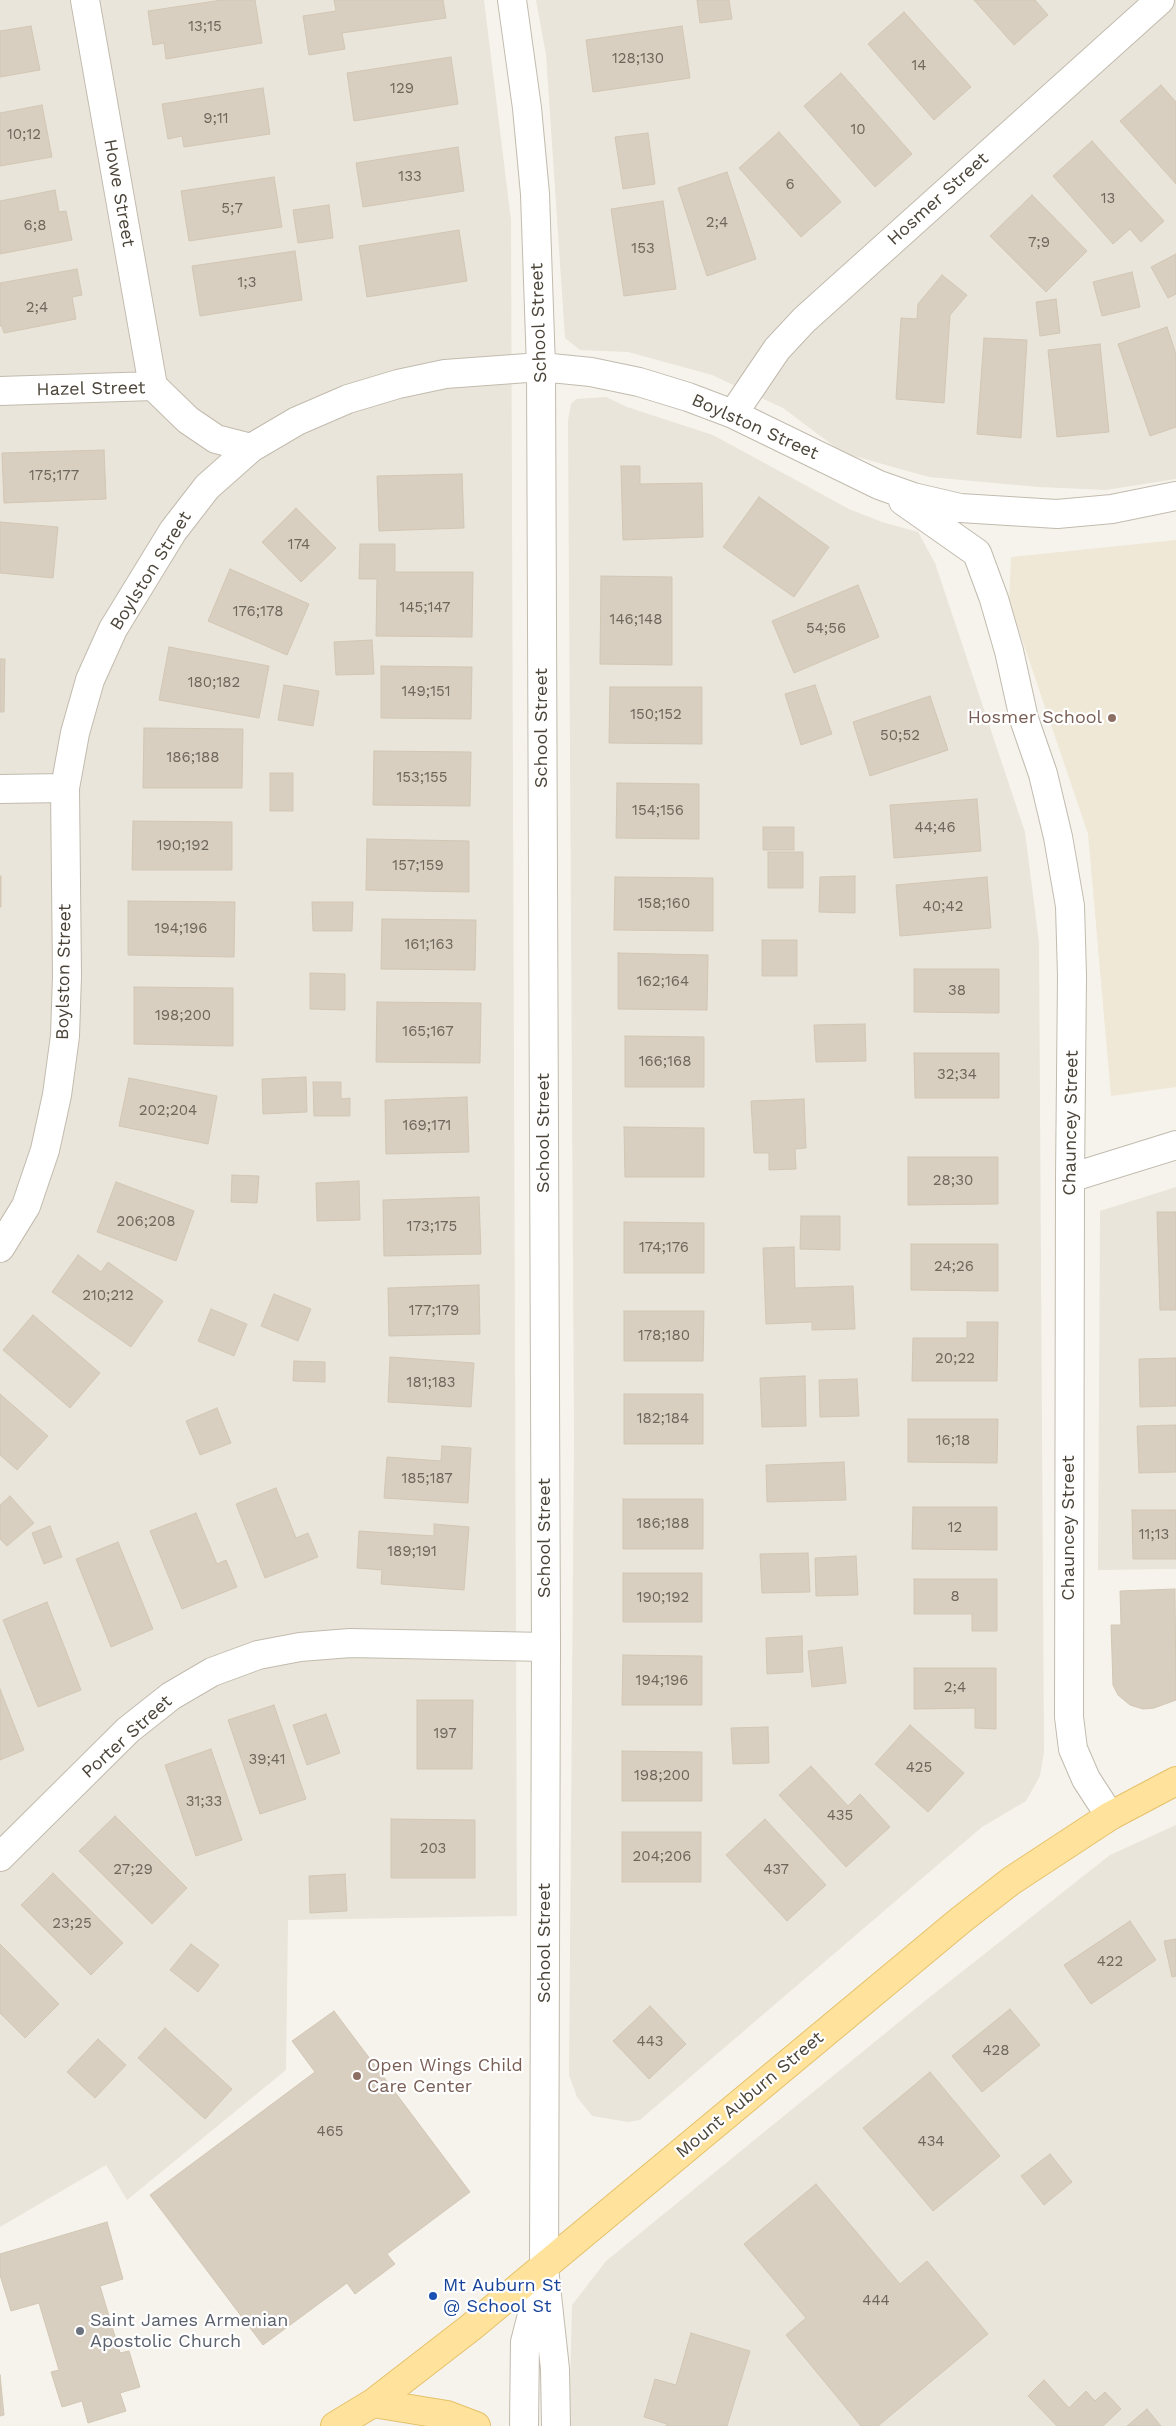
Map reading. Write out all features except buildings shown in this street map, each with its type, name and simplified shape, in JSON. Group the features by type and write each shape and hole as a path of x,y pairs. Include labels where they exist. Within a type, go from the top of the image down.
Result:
{"main road":[{"name":"Mount Auburn Street","path":"335,2426 373,2403 422,2367 1010,1881 1110,1816 1176,1780"},
{"path":"373,2403 447,2415 476,2426"}],"street":[{"name":"Howe Street","path":"85,0 153,386"},
{"name":"School Street","path":"512,0 527,108 535,194 541,367 546,1647 544,2268 555,2369 556,2426"},
{"name":"Hosmer Street","path":"733,414 763,368 804,320 1160,0"},
{"name":"Boylston Street","path":"0,1248 26,1206 45,1150 58,1086 65,1036 67,976 65,788 74,733 90,680 113,629 173,531 208,487 251,448 297,421 348,399 398,384 445,374 541,367 591,372 639,382 733,414 878,485 913,497 960,508 1057,514 1112,509 1176,496"},
{"name":"Hazel Street","path":"0,391 153,386 188,420 216,439 251,448"},
{"name":"Chauncey Street","path":"878,485 944,528 977,553 994,598 1009,651 1024,719 1043,774 1070,906 1072,976 1069,1717 1073,1749 1086,1779 1110,1816"},
{"path":"0,788 65,788"},
{"path":"1070,1178 1176,1145"},
{"name":"Porter Street","path":"0,1857 128,1730 170,1696 212,1672 258,1655 300,1647 333,1644 546,1647"},
{"name":"School Street","path":"524,2426 525,2342 544,2268"}],"shaded area":[{"path":"0,0 484,0 511,220 517,1916 288,1920 286,2070 127,2200 106,2165 0,2227"},
{"path":"536,0 1176,0 1176,479 1106,490 1038,487 929,477 843,453 783,408 712,375 628,352 580,350 565,338 546,55"},
{"path":"606,397 627,407 713,435 849,509 882,522 918,532 935,563 1025,832 1039,942 1044,1752 1040,1776 1026,1801 982,1827 640,2120 628,2122 592,2116 577,2097 569,2075 574,1436 568,421 571,404 576,399"},
{"name":"Hosmer School","path":"1176,540 1176,1087 1111,1096 1088,834 1009,601 1011,557"},
{"path":"1176,1187 1176,1569 1098,1570 1100,1211"},
{"path":"1176,1825 1176,2426 569,2426 572,2305 606,2261 926,2000 1110,1855"}],"place":[{"name":"Hosmer School","path":"1112,718"},
{"name":"Open Wings Child Care Center","path":"357,2076"},
{"name":"Mt Auburn St @ School St","path":"433,2296"},
{"name":"Saint James Armenian Apostolic Church","path":"80,2331"}]}
